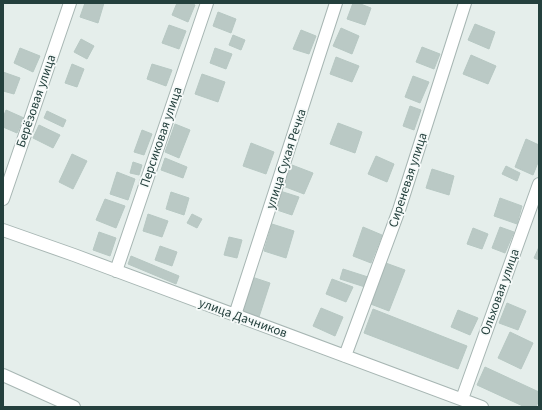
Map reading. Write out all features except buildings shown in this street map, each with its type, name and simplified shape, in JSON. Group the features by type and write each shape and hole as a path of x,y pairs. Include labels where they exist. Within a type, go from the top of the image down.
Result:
{"street":[{"name":"Берёзовая улица","path":"3,199 70,3"},
{"name":"Персиковая улица","path":"116,270 207,3"},
{"name":"улица Сухая Речка","path":"235,315 336,3"},
{"name":"Сиреневая улица","path":"345,356 399,210 465,3"},
{"name":"Ольховая улица","path":"462,399 539,184"},
{"name":"улица Дачников","path":"3,230 116,270 482,407"},
{"path":"3,375 74,407"}]}
